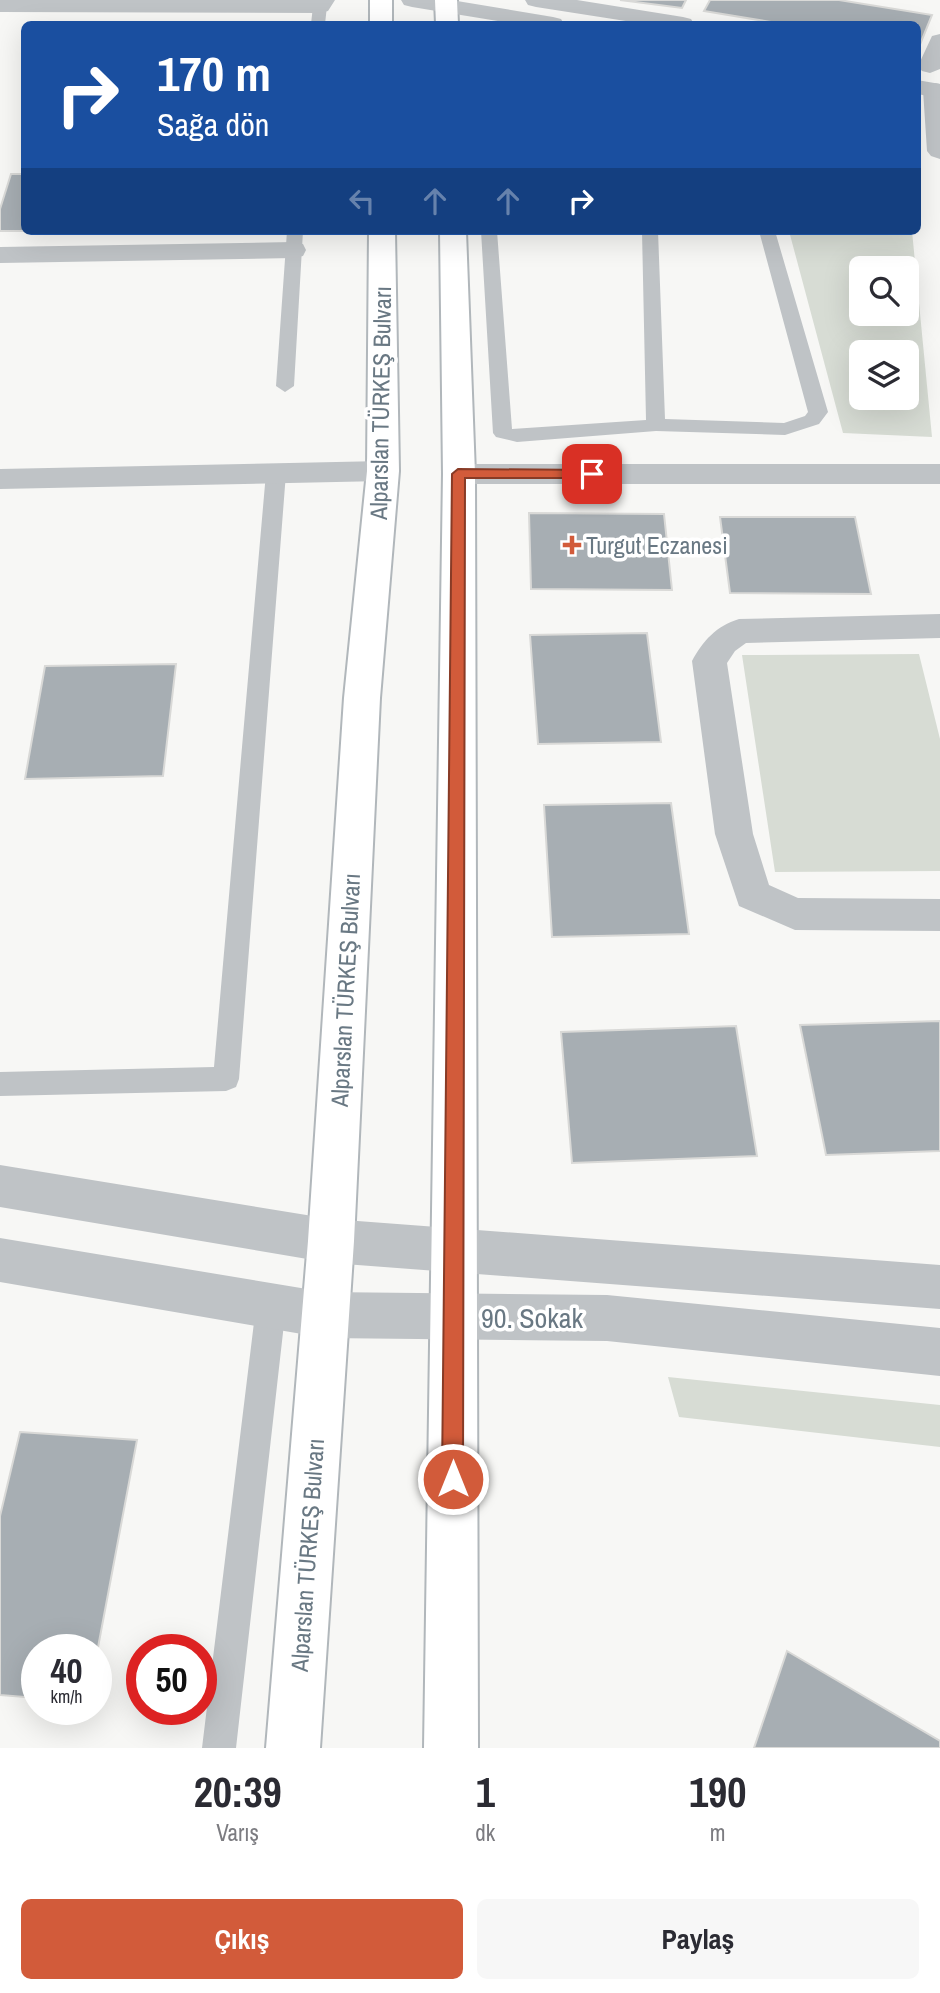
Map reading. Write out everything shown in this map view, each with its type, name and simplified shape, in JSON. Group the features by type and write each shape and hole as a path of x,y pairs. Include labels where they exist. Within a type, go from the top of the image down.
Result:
{"main road":[{"path":"381,0 382,21"},
{"name":"Alparslan TÜRKEŞ Bulvarı","path":"293,1748 331,1241 362,698 383,471 382,235"},
{"path":"451,1748 458,474 453,235"}],"street":[{"path":"412,0 447,10 531,21"},
{"path":"537,0 664,21"},
{"path":"0,5 321,10"},
{"path":"940,41 930,77 940,151"},
{"path":"921,167 940,167"},
{"path":"0,254 294,241"},
{"path":"0,479 383,471"},
{"path":"458,474 940,474"},
{"path":"940,625 739,631 723,642 709,661 734,834 753,895 795,914 940,915"},
{"path":"0,1186 331,1241 940,1287"},
{"name":"90. Sokak","path":"0,1260 325,1315 607,1318 940,1352"}],"lane":[{"path":"489,235 503,433 517,436 656,425 785,429 812,419 818,412 768,235"},
{"path":"650,235 656,425"},
{"path":"285,386 294,241"},
{"path":"0,1084 226,1079 276,473"},
{"path":"219,1748 271,1306"}],"shaded area":[{"path":"790,235 912,235 914,256 849,256 849,326 919,326 919,303 932,437 843,433"},
{"path":"919,654 940,739 940,871 775,872 742,655"},
{"path":"668,1377 940,1405 940,1447 679,1417"}],"building":[{"path":"620,0 686,0 682,8"},
{"path":"710,0 839,0 932,15 921,42 921,21 765,21 704,11"},
{"path":"11,174 21,174 21,231 0,231 0,209"},
{"path":"529,513 664,514 672,590 531,589"},
{"path":"720,517 855,517 871,594 730,593"},
{"path":"647,633 661,742 538,744 530,635"},
{"path":"176,664 163,776 25,779 45,666"},
{"path":"671,803 689,934 552,937 544,805"},
{"path":"940,1021 940,1151 826,1155 800,1025"},
{"path":"736,1026 757,1156 572,1163 561,1032"},
{"path":"20,1432 137,1440 101,1634 21,1634 21,1697 0,1695 0,1516"},
{"path":"787,1651 940,1741 940,1748 754,1748"}],"place":[{"name":"Turgut Eczanesi","path":"572,545"}],"route":[{"path":"453,1479 458,474 592,474"}]}
